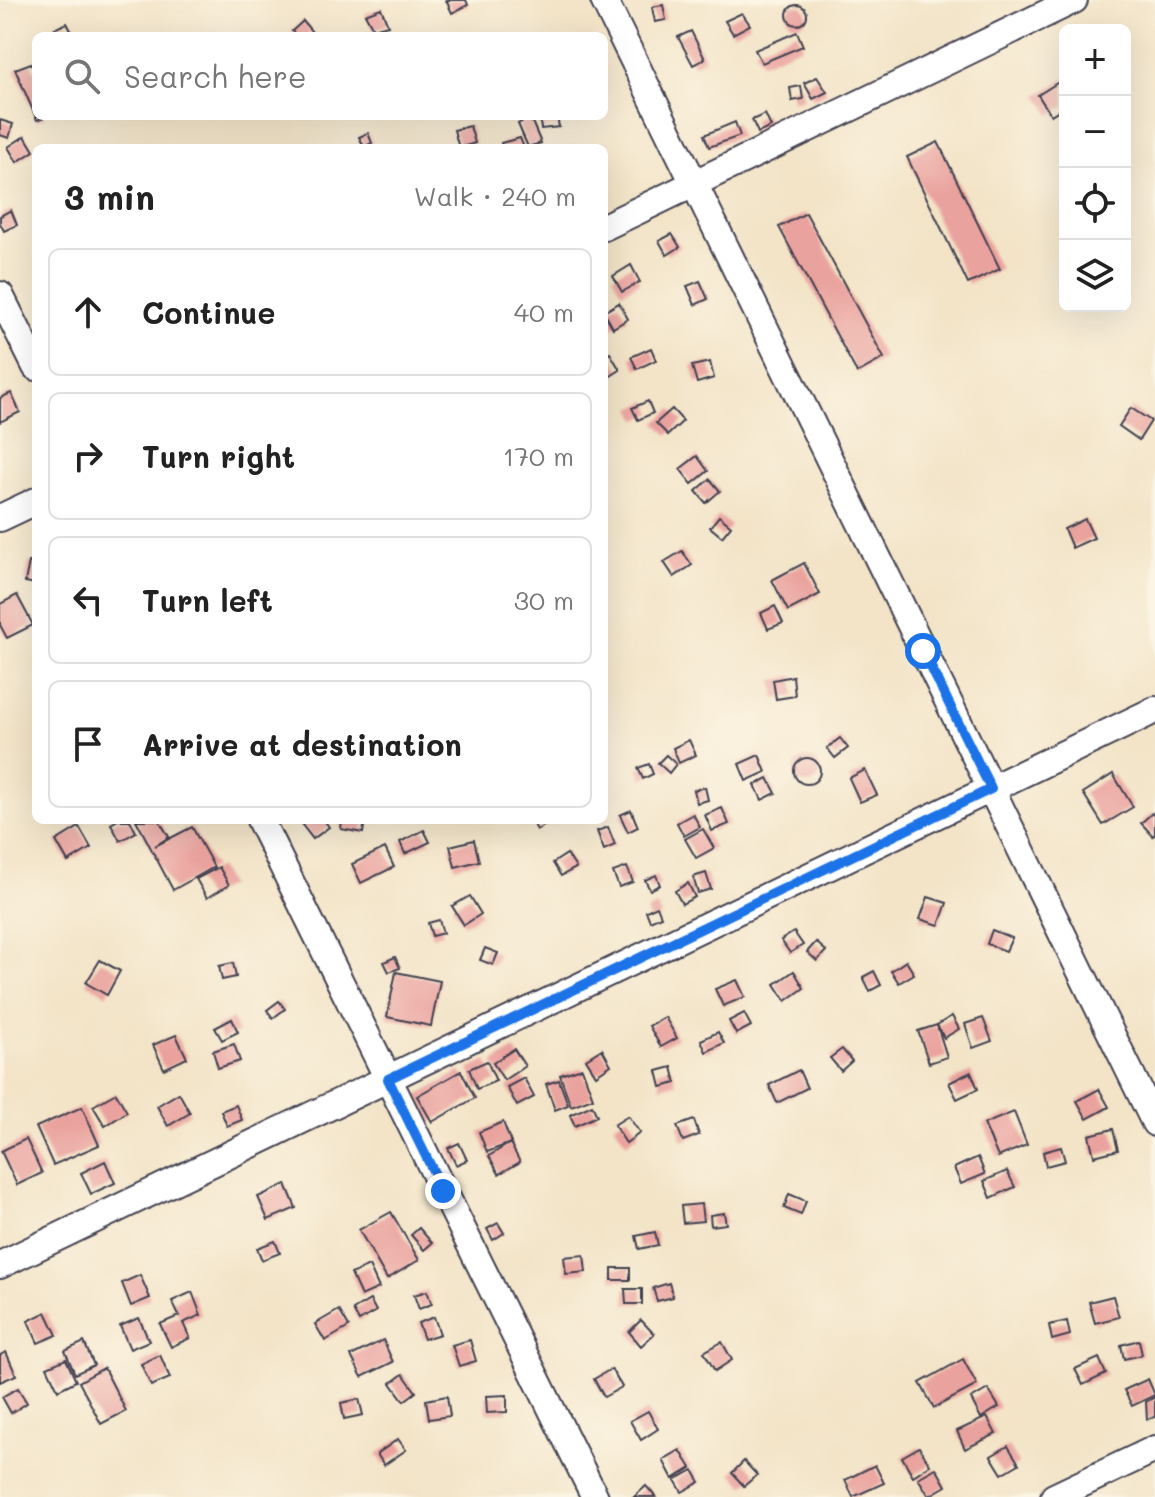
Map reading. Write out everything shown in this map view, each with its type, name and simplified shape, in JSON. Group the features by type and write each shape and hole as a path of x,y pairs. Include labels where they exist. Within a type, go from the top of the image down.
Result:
{"street":[{"path":"604,0 1155,1123"},
{"path":"608,225 1074,0"},
{"path":"0,295 32,359"},
{"path":"0,518 32,503"},
{"path":"0,1265 1155,710"},
{"path":"262,824 595,1497"},
{"path":"1054,1497 1155,1449"}],"building":[{"path":"446,0 466,0 468,5 452,13"},
{"path":"663,5 666,20 655,22 652,7"},
{"path":"793,5 801,5 807,15 801,25 793,25 787,19 787,11"},
{"path":"381,8 388,25 373,29 365,14"},
{"path":"742,13 750,25 733,34 725,21"},
{"path":"303,21 312,32 293,32"},
{"path":"67,23 72,32 56,32 54,29"},
{"path":"691,31 705,59 693,65 678,37"},
{"path":"797,32 803,46 762,63 755,50"},
{"path":"32,65 32,108 15,69"},
{"path":"817,77 827,92 813,99 804,83"},
{"path":"1059,82 1059,110 1051,115 1038,95"},
{"path":"801,86 803,99 792,101 790,88"},
{"path":"765,114 771,127 758,133 752,120"},
{"path":"0,120 13,124 9,138 0,135"},
{"path":"531,120 541,143 527,144 518,124"},
{"path":"540,120 558,120 559,127 541,129"},
{"path":"735,122 740,136 709,147 704,135"},
{"path":"470,126 475,143 458,144 454,130"},
{"path":"368,133 372,143 362,144 359,137"},
{"path":"25,136 32,152 17,162 8,147"},
{"path":"520,138 522,144 501,144"},
{"path":"938,142 1000,269 968,284 907,157"},
{"path":"11,210 17,225 4,231 0,216"},
{"path":"806,213 884,358 857,373 779,227"},
{"path":"672,234 680,247 667,255 659,241"},
{"path":"631,265 640,282 622,292 613,276"},
{"path":"700,281 708,299 695,305 687,286"},
{"path":"619,303 628,319 613,328 608,319 608,310"},
{"path":"651,348 656,360 637,369 631,357"},
{"path":"608,354 620,370 608,378"},
{"path":"710,362 714,378 697,383 692,366"},
{"path":"11,393 20,412 0,422 0,398"},
{"path":"648,401 653,413 638,420 632,408"},
{"path":"1131,408 1151,421 1139,440 1119,426"},
{"path":"672,409 683,421 668,435 656,423"},
{"path":"697,456 708,471 692,484 680,469"},
{"path":"710,479 720,491 706,503 696,491"},
{"path":"719,516 731,526 722,537 710,527"},
{"path":"1085,519 1094,538 1072,548 1064,529"},
{"path":"682,551 692,565 674,577 664,562"},
{"path":"29,562 32,563 32,583 25,582"},
{"path":"804,563 820,594 788,611 772,580"},
{"path":"17,595 32,626 7,638 0,625 0,604"},
{"path":"775,606 783,623 768,629 761,613"},
{"path":"793,676 795,696 776,699 773,680"},
{"path":"840,738 848,748 835,758 827,748"},
{"path":"689,740 696,755 679,763 673,748"},
{"path":"666,755 676,764 669,773 658,763"},
{"path":"759,755 766,772 746,781 739,764"},
{"path":"807,758 816,762 820,771 816,780 807,784 798,780 794,771 798,762"},
{"path":"649,764 653,774 643,779 638,768"},
{"path":"865,770 877,795 860,802 849,778"},
{"path":"1113,774 1133,807 1103,825 1083,793"},
{"path":"768,778 776,793 762,800 755,785"},
{"path":"705,787 708,800 697,803 694,790"},
{"path":"722,808 729,824 712,831 705,815"},
{"path":"631,810 638,827 628,832 620,815"},
{"path":"1152,813 1155,817 1153,836 1141,823"},
{"path":"693,814 700,827 684,836 677,823"},
{"path":"111,824 132,824 136,832 120,841"},
{"path":"138,824 161,824 169,837 155,846 192,827 214,867 173,890"},
{"path":"327,824 329,827 313,839 302,825"},
{"path":"342,824 364,824 363,833 341,829"},
{"path":"533,824 547,824 537,830"},
{"path":"79,827 91,848 68,862 56,841"},
{"path":"608,827 615,845 604,850 597,831"},
{"path":"703,829 714,848 696,858 685,839"},
{"path":"424,830 430,842 405,854 400,842"},
{"path":"474,840 479,861 455,867 450,846"},
{"path":"385,848 394,867 361,883 352,864"},
{"path":"567,854 576,868 561,876 553,863"},
{"path":"219,867 229,885 207,898 196,879"},
{"path":"627,867 633,882 619,887 613,872"},
{"path":"706,873 711,889 698,893 693,877"},
{"path":"656,875 660,885 650,890 645,880"},
{"path":"688,883 695,897 682,904 675,891"},
{"path":"470,896 481,914 464,925 452,906"},
{"path":"928,897 947,903 939,925 920,919"},
{"path":"657,906 661,916 650,921 646,911"},
{"path":"439,920 443,933 432,936 428,923"},
{"path":"992,930 1012,938 1006,951 987,944"},
{"path":"794,932 803,945 790,953 781,940"},
{"path":"816,942 826,951 817,961 807,952"},
{"path":"485,948 498,953 493,965 480,960"},
{"path":"395,957 400,968 389,972 384,962"},
{"path":"100,960 120,971 107,995 86,983"},
{"path":"906,961 914,974 899,983 891,971"},
{"path":"233,963 236,977 222,980 219,966"},
{"path":"794,971 804,988 786,1001 775,984"},
{"path":"874,971 881,985 870,991 863,977"},
{"path":"396,972 440,981 431,1026 387,1017"},
{"path":"737,980 745,997 723,1006 715,989"},
{"path":"279,1001 285,1009 273,1018 267,1010"},
{"path":"744,1013 751,1026 736,1034 729,1021"},
{"path":"952,1016 959,1029 944,1038 937,1025"},
{"path":"665,1017 677,1038 661,1047 649,1026"},
{"path":"983,1018 992,1041 973,1048 965,1024"},
{"path":"232,1019 238,1032 222,1040 215,1028"},
{"path":"937,1025 947,1057 929,1063 918,1031"},
{"path":"718,1032 724,1043 706,1052 701,1040"},
{"path":"176,1035 187,1058 164,1069 153,1045"},
{"path":"234,1044 240,1061 218,1068 213,1051"},
{"path":"514,1049 525,1066 504,1080 493,1063"},
{"path":"602,1049 611,1065 596,1075 586,1059"},
{"path":"842,1049 852,1061 841,1071 830,1058"},
{"path":"487,1061 496,1081 477,1089 469,1069"},
{"path":"672,1067 676,1083 661,1087 657,1071"},
{"path":"582,1068 593,1098 571,1106 560,1075"},
{"path":"799,1070 807,1088 777,1103 769,1085"},
{"path":"461,1071 475,1098 432,1122 417,1096"},
{"path":"971,1072 978,1089 957,1099 949,1083"},
{"path":"524,1078 534,1097 517,1106 507,1087"},
{"path":"559,1080 568,1105 555,1110 546,1084"},
{"path":"1099,1089 1109,1107 1087,1119 1077,1101"},
{"path":"116,1093 127,1112 105,1126 93,1106"},
{"path":"179,1093 190,1113 168,1126 157,1106"},
{"path":"236,1105 242,1120 227,1126 221,1111"},
{"path":"592,1105 597,1116 575,1126 570,1115"},
{"path":"82,1107 99,1145 53,1165 36,1127"},
{"path":"1014,1112 1027,1145 998,1157 984,1124"},
{"path":"628,1116 640,1133 626,1143 614,1125"},
{"path":"694,1120 699,1135 683,1141 677,1126"},
{"path":"503,1122 511,1143 487,1152 479,1132"},
{"path":"1113,1129 1118,1150 1094,1156 1089,1135"},
{"path":"26,1139 42,1173 17,1185 1,1151"},
{"path":"459,1143 467,1160 456,1165 448,1148"},
{"path":"510,1143 520,1162 499,1174 489,1156"},
{"path":"1061,1147 1065,1161 1046,1166 1043,1152"},
{"path":"978,1157 985,1174 961,1184 954,1168"},
{"path":"105,1161 115,1183 91,1194 81,1173"},
{"path":"1007,1171 1015,1187 991,1198 984,1181"},
{"path":"286,1184 296,1208 268,1220 258,1197"},
{"path":"789,1194 806,1201 801,1215 784,1208"},
{"path":"701,1204 703,1221 683,1223 681,1206"},
{"path":"391,1212 419,1260 387,1279 359,1230"},
{"path":"724,1213 726,1224 711,1226 710,1215"},
{"path":"498,1223 504,1233 493,1240 487,1229"},
{"path":"419,1228 432,1243 424,1250 411,1235"},
{"path":"655,1232 658,1245 639,1249 636,1236"},
{"path":"275,1241 280,1253 262,1260 257,1248"},
{"path":"584,1255 586,1272 566,1274 564,1257"},
{"path":"369,1266 379,1288 361,1296 351,1274"},
{"path":"612,1268 630,1268 630,1280 612,1280"},
{"path":"140,1275 150,1298 131,1306 122,1283"},
{"path":"669,1283 673,1297 657,1301 653,1288"},
{"path":"625,1289 642,1289 642,1304 626,1304"},
{"path":"427,1291 432,1304 419,1309 414,1295"},
{"path":"192,1292 201,1315 183,1323 190,1338 171,1347 160,1324 179,1316 172,1301"},
{"path":"1113,1296 1119,1317 1095,1323 1089,1302"},
{"path":"370,1300 376,1311 359,1321 353,1310"},
{"path":"339,1310 349,1327 325,1341 315,1324"},
{"path":"46,1312 57,1335 38,1343 28,1321"},
{"path":"434,1317 440,1334 424,1339 418,1323"},
{"path":"139,1318 149,1341 130,1349 120,1326"},
{"path":"641,1320 654,1334 641,1346 629,1332"},
{"path":"1067,1321 1070,1335 1052,1340 1049,1325"},
{"path":"383,1340 393,1362 362,1377 351,1356"},
{"path":"470,1340 476,1361 459,1366 452,1345"},
{"path":"1139,1340 1142,1355 1124,1359 1121,1345"},
{"path":"84,1342 94,1365 75,1374 65,1351"},
{"path":"722,1342 732,1360 715,1371 704,1352"},
{"path":"6,1352 16,1375 0,1382 0,1355"},
{"path":"160,1355 170,1378 151,1386 141,1364"},
{"path":"1099,1358 1106,1374 1083,1385 1075,1369"},
{"path":"66,1359 76,1381 58,1390 47,1367"},
{"path":"963,1359 977,1385 934,1408 920,1383"},
{"path":"104,1368 126,1411 101,1424 79,1382"},
{"path":"611,1369 622,1387 604,1397 594,1379"},
{"path":"403,1374 416,1392 404,1401 391,1383"},
{"path":"1148,1379 1155,1395 1132,1406 1124,1390"},
{"path":"18,1388 27,1403 11,1413 2,1397"},
{"path":"988,1389 999,1407 981,1418 971,1399"},
{"path":"507,1395 507,1412 487,1413 486,1396"},
{"path":"447,1396 450,1416 429,1419 426,1400"},
{"path":"1155,1397 1155,1417 1147,1419 1146,1402"},
{"path":"359,1399 363,1415 344,1419 341,1403"},
{"path":"648,1411 658,1429 641,1440 630,1421"},
{"path":"987,1417 996,1434 965,1449 957,1431"},
{"path":"398,1439 406,1450 384,1465 377,1454"},
{"path":"1008,1446 1019,1464 1002,1474 991,1456"},
{"path":"919,1447 930,1465 913,1476 902,1457"},
{"path":"680,1450 691,1468 673,1479 663,1460"},
{"path":"744,1461 757,1475 744,1486 732,1473"},
{"path":"875,1465 884,1483 853,1497 845,1480"},
{"path":"936,1468 946,1486 929,1496 918,1478"},
{"path":"693,1470 700,1482 682,1492 675,1480"},
{"path":"646,1486 656,1497 634,1497"}],"route":[{"path":"443,1191 388,1079 991,789 923,651"}]}
